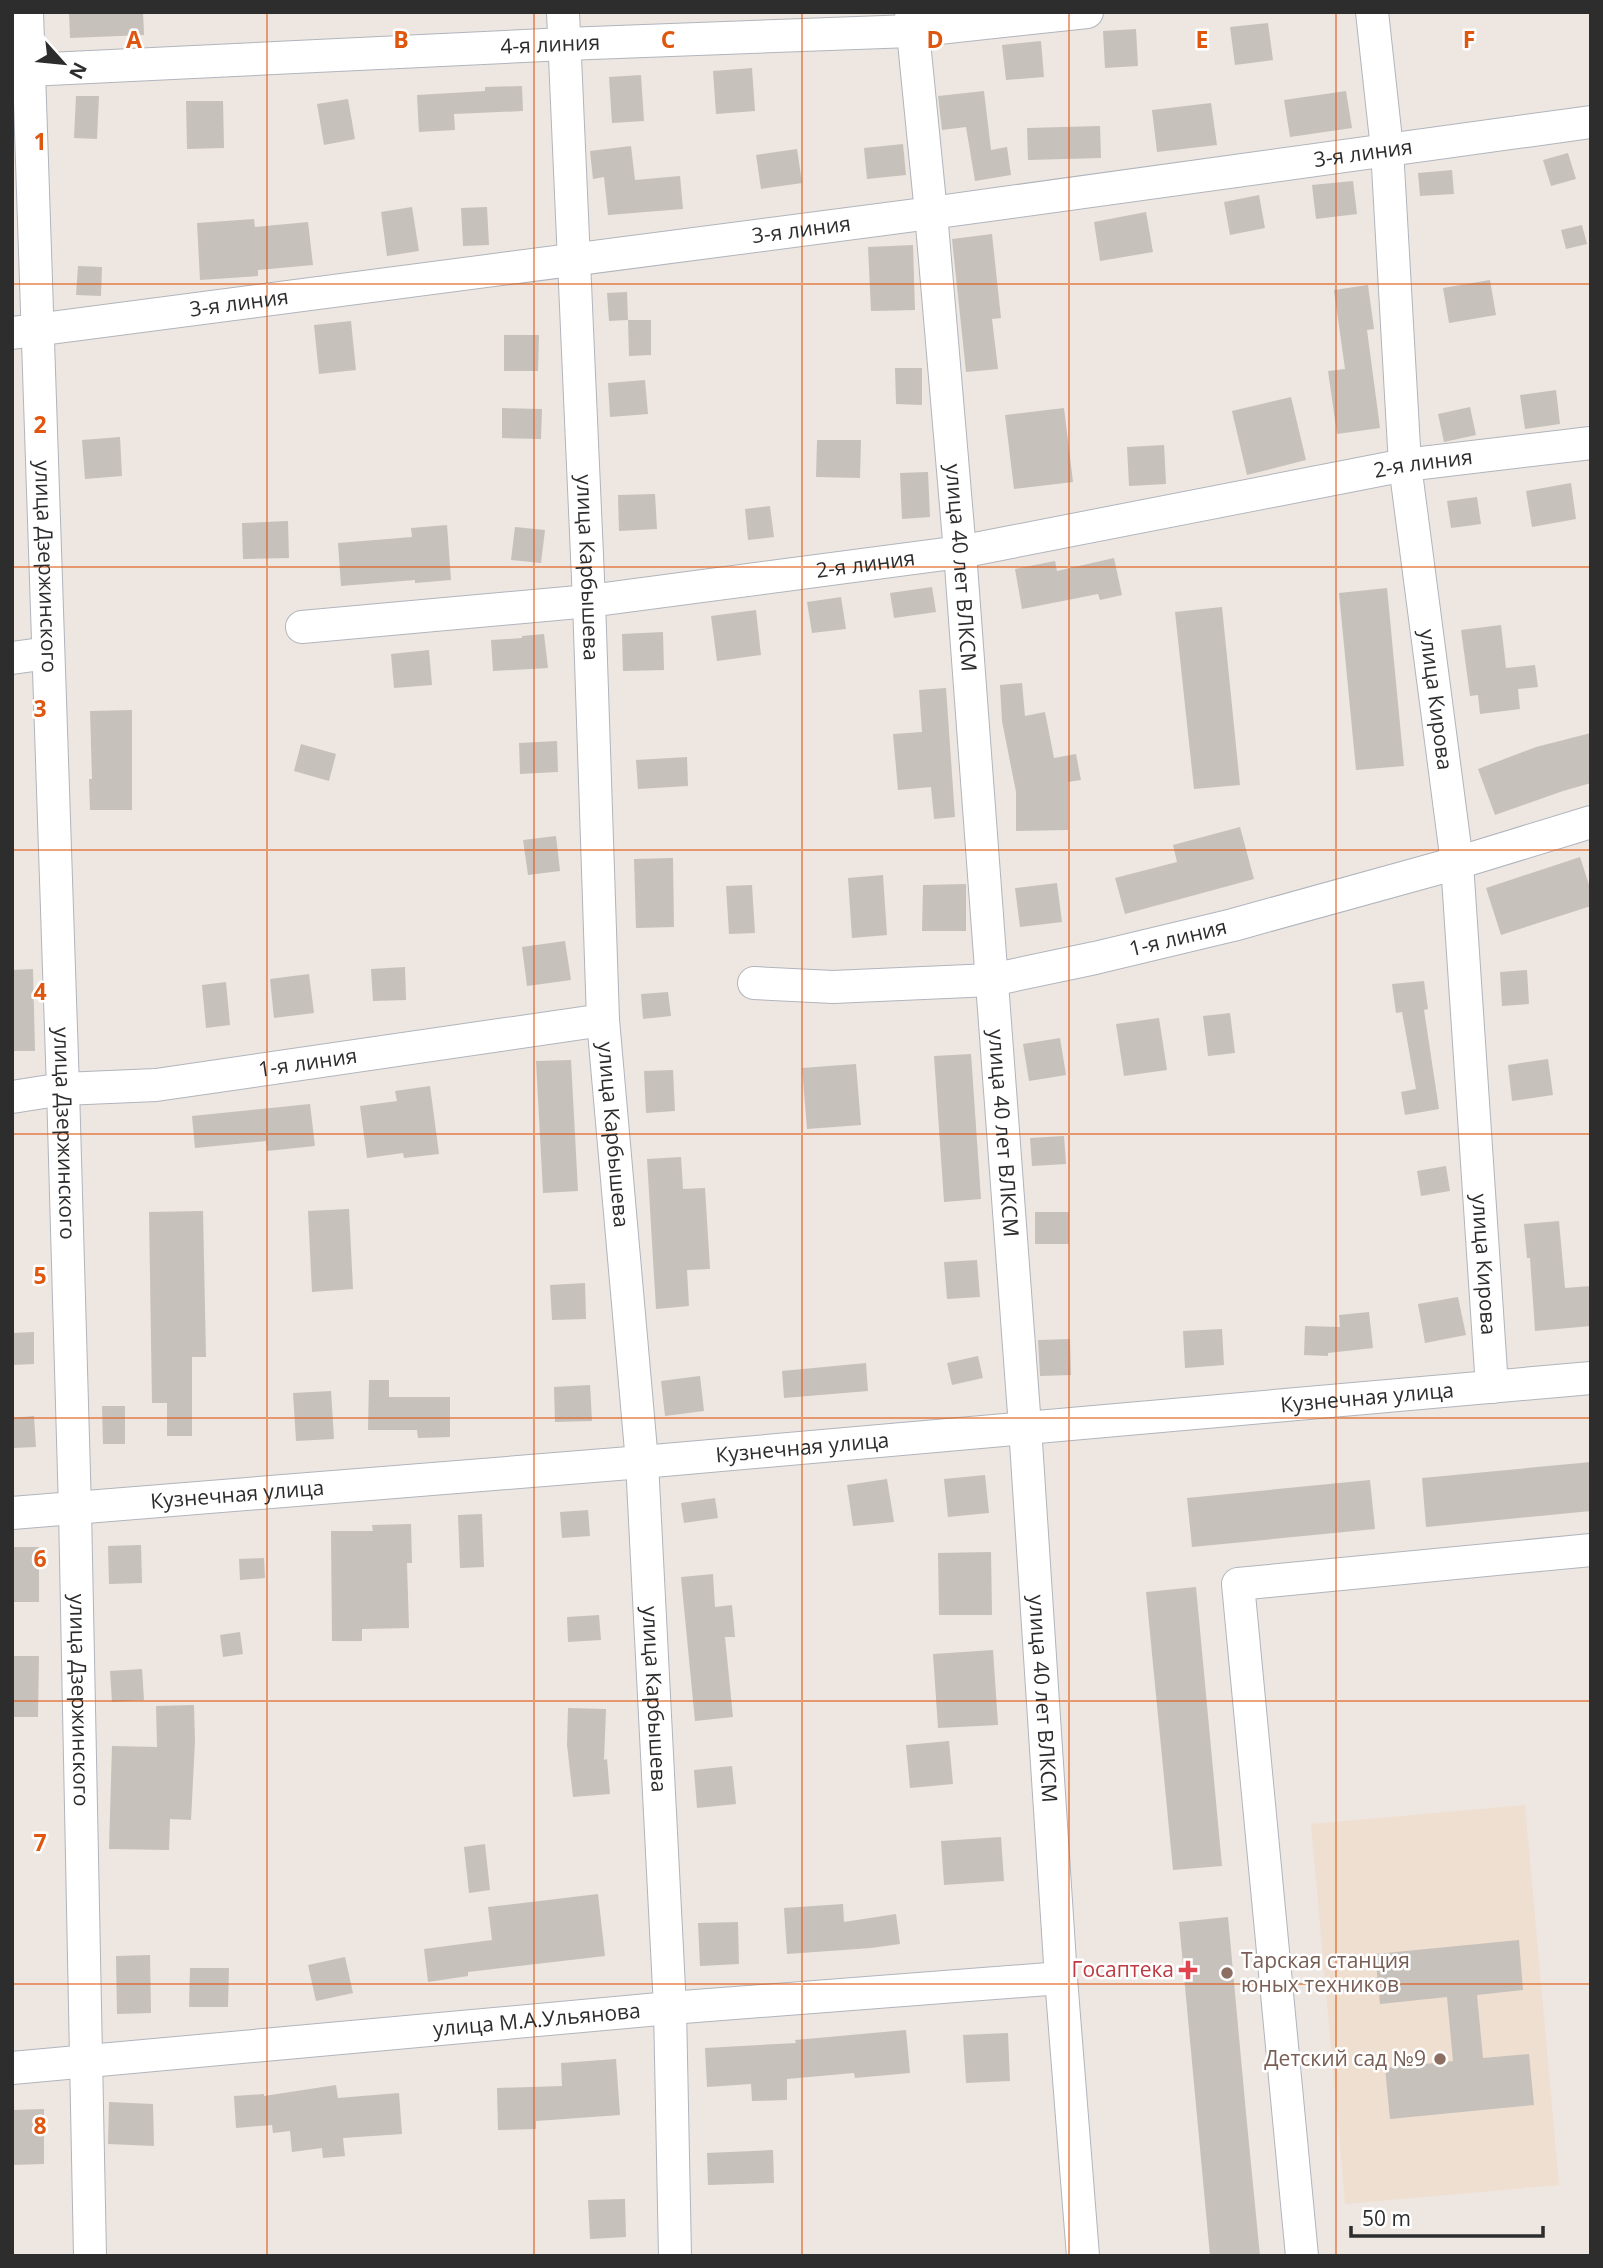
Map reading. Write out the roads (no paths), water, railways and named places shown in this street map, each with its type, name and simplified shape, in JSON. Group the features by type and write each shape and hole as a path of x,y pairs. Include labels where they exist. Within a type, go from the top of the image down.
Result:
{"street":[{"name":"улица Дзержинского","path":"27,12 20,69 25,331 48,653 64,1089 90,2256"},
{"name":"улица Карбышева","path":"563,12 589,601 603,1020 642,1462 670,2008 675,2256"},
{"name":"4-я линия","path":"20,69 565,44 1087,12"},
{"name":"улица Кирова","path":"1372,12 1387,149 1405,465 1457,863 1492,1387"},
{"name":"улица 40 лет ВЛКСМ","path":"911,22 931,213 960,552 1024,1427 1060,1978 1083,2256"},
{"name":"3-я линия","path":"25,331 931,213 1591,122"},
{"name":"2-я линия","path":"302,627 589,601 960,552 1405,465 1591,443"},
{"path":"12,658 48,653"},
{"name":"1-я линия","path":"754,982 833,987 991,981 1233,925 1457,863 1591,822"},
{"name":"1-я линия","path":"12,1097 64,1089 156,1085 603,1020"},
{"name":"Кузнечная улица","path":"12,1513 642,1462 1591,1378"},
{"path":"1302,2256 1238,1584 1591,1550"},
{"name":"улица М.А.Ульянова","path":"12,2068 670,2008 1060,1978"}],"place":[{"name":"Госаптека","path":"1188,1970"},
{"name":"Тарская станция юных техников","path":"1227,1973"},
{"name":"Детский сад №9","path":"1440,2059"}]}
